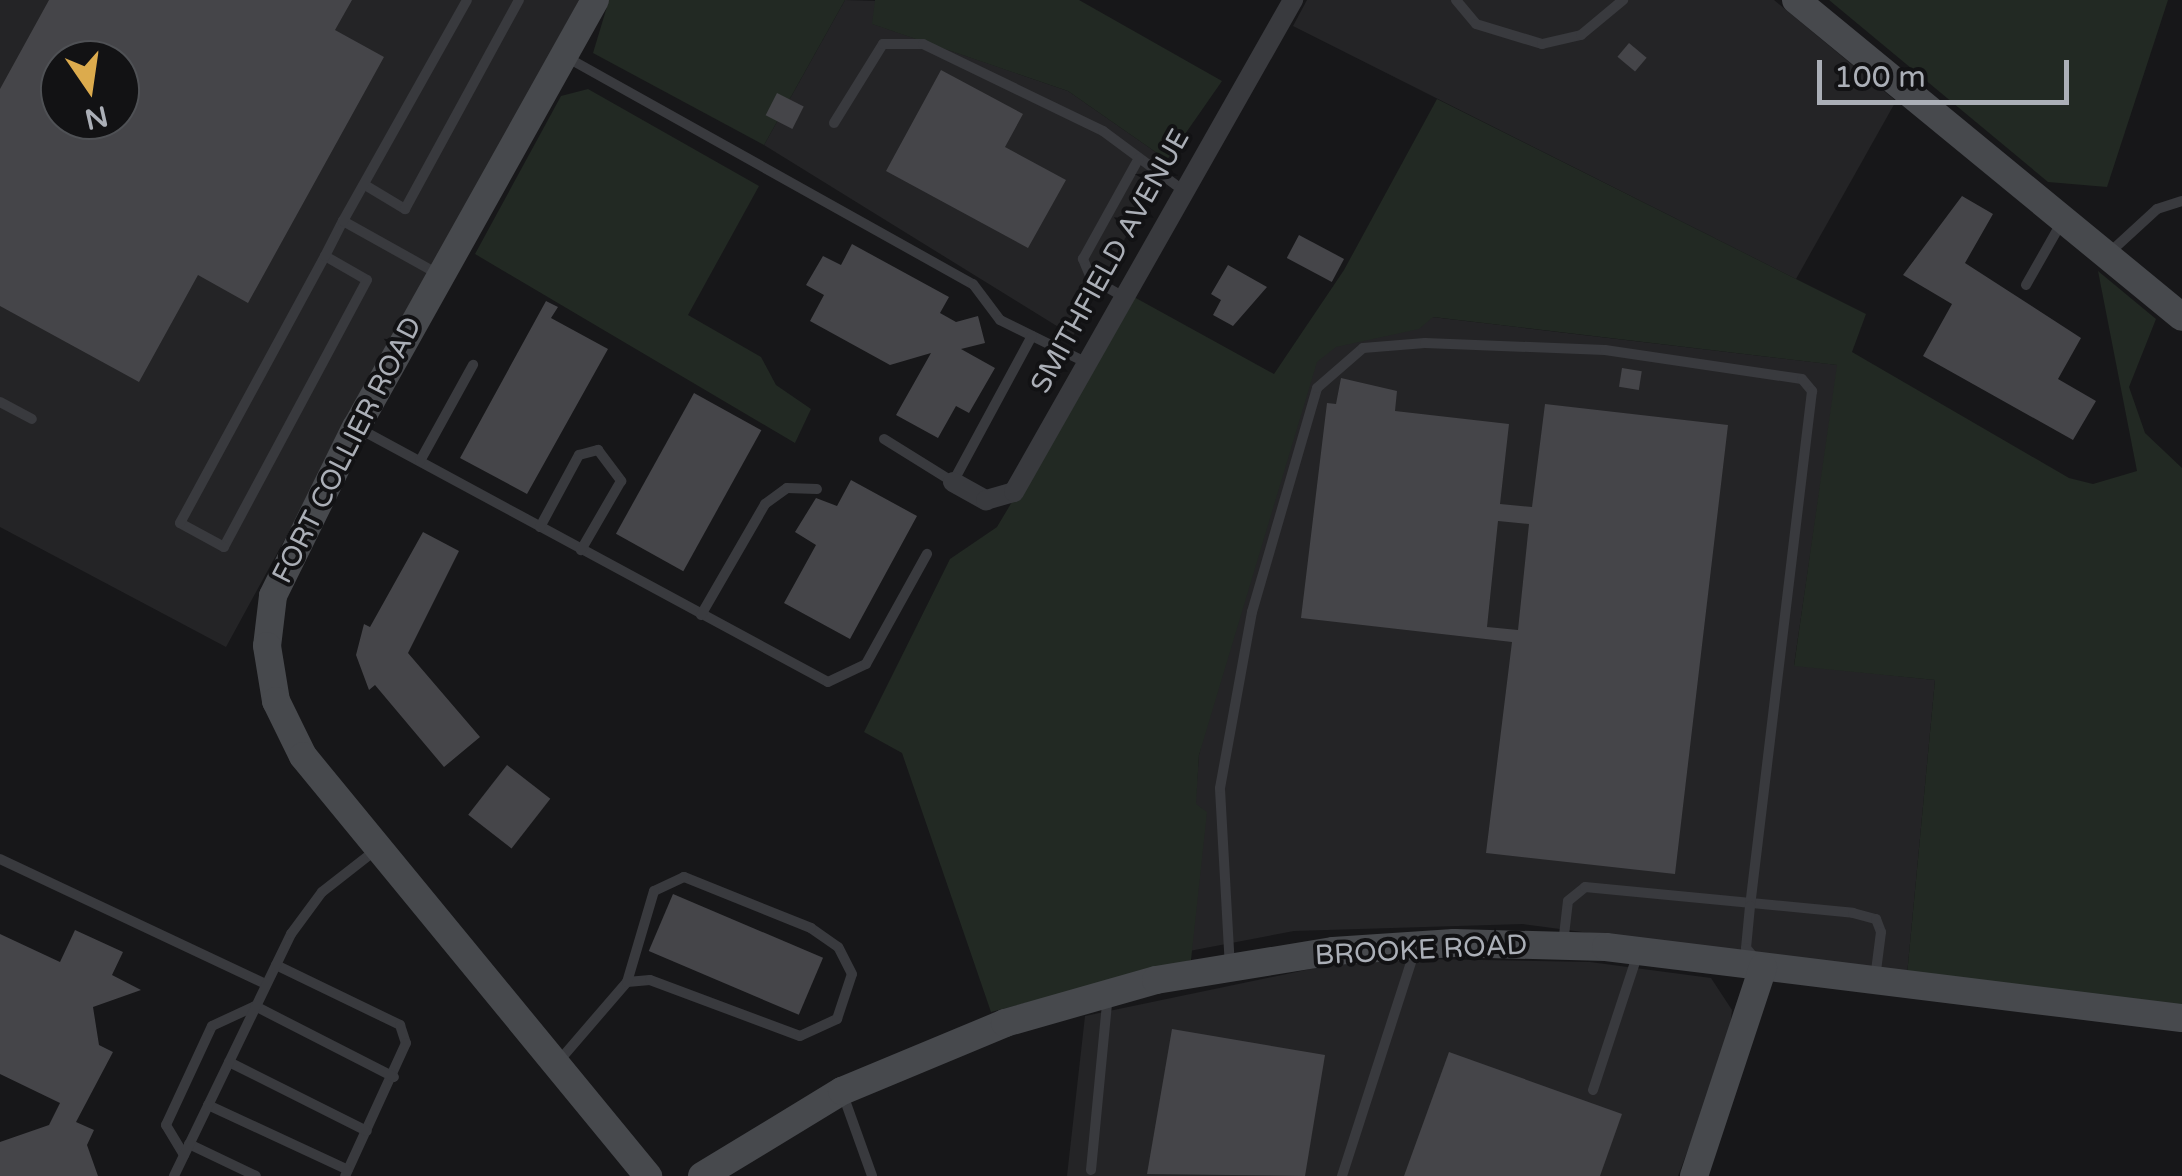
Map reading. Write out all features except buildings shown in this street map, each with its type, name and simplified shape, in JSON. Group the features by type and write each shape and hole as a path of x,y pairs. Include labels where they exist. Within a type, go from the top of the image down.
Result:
{"street":[{"name":"FORT COLLIER ROAD","path":"594,0 568,58 439,274 356,426 273,596 267,646 286,727 378,849 648,1176"},
{"name":"SMITHFIELD AVENUE","path":"953,482 986,500 1014,492 1181,190 1293,0"},
{"path":"1796,0 2182,317"},
{"name":"BROOKE ROAD","path":"702,1176 842,1092 958,1040 1108,993 1230,968 1416,946 1562,945 1638,952 2182,1018"},
{"path":"1694,1176 1763,967"}],"lane":[{"path":"324,256 367,280 224,547 180,523 324,256 343,221 467,0"},
{"path":"364,185 405,208 519,0"},
{"path":"1456,0 1476,24 1542,44 1581,35 1623,0"},
{"path":"834,123 883,44 923,44 1103,130 1181,190"},
{"path":"568,58 973,284 1000,320 1085,362"},
{"path":"1122,296 1091,278 1082,259 1139,158"},
{"path":"2107,255 2158,209 2182,201"},
{"path":"2026,284 2064,219"},
{"path":"343,221 439,274"},
{"path":"884,439 953,482 1032,336"},
{"path":"1230,968 1218,822 1252,612 1317,388 1348,354 1382,345 1497,353 1548,344 1808,384 1746,948 1763,967"},
{"path":"420,461 473,365"},
{"path":"0,402 32,420"},
{"path":"356,426 809,676 842,679 866,664 927,554"},
{"path":"540,527 579,456 598,450 621,480 581,550"},
{"path":"701,616 765,504 788,488 817,489"},
{"path":"174,1176 276,965 322,892 378,849"},
{"path":"0,860 266,984"},
{"path":"555,1064 626,982 654,890 684,877 812,928 850,961 852,974 837,1019 800,1036 650,980 626,982"},
{"path":"1562,945 1578,888 1876,919 1875,981"},
{"path":"1342,1176 1416,946"},
{"path":"1593,1090 1638,952"},
{"path":"208,1105 346,1173 394,1077 406,1042 400,1025 276,965"},
{"path":"1091,1170 1108,993"},
{"path":"256,1006 394,1077"},
{"path":"256,1006 212,1026 166,1124 187,1150 256,1176"},
{"path":"229,1062 367,1132"},
{"path":"842,1092 872,1176"}],"shaded area":[{"path":"0,0 579,0 226,647 0,527"},
{"path":"609,0 845,0 764,145 593,53"},
{"path":"845,0 878,1 873,24 1068,91 1167,160 1073,336 764,145"},
{"path":"875,0 1079,0 1222,81 1167,160 1068,91 872,24"},
{"path":"1307,0 1774,0 1896,101 1796,279 1293,26"},
{"path":"1829,0 2168,0 2107,187 2048,182"},
{"path":"588,89 759,186 688,315 761,357 776,385 811,409 795,443 475,254 561,96"},
{"path":"1437,99 1866,314 1852,352 2069,478 2093,484 2137,471 2098,271 2156,319 2129,387 2145,433 2182,468 2182,1006 1907,975 1935,680 1794,666 1837,365 1433,317 1419,329 1336,347 1317,362 1199,755 1196,804 1207,812 1191,960 991,1012 902,753 864,732 950,559 997,527 1134,297 1274,374 1344,270"},
{"path":"1432,317 1838,365 1794,665 1935,680 1907,975 1523,924 1294,931 1184,952 1199,755 1263,479 1310,345"},
{"path":"1363,958 1590,962 1711,978 1732,1010 1728,1045 1678,1176 1067,1176 1085,1016"}]}
